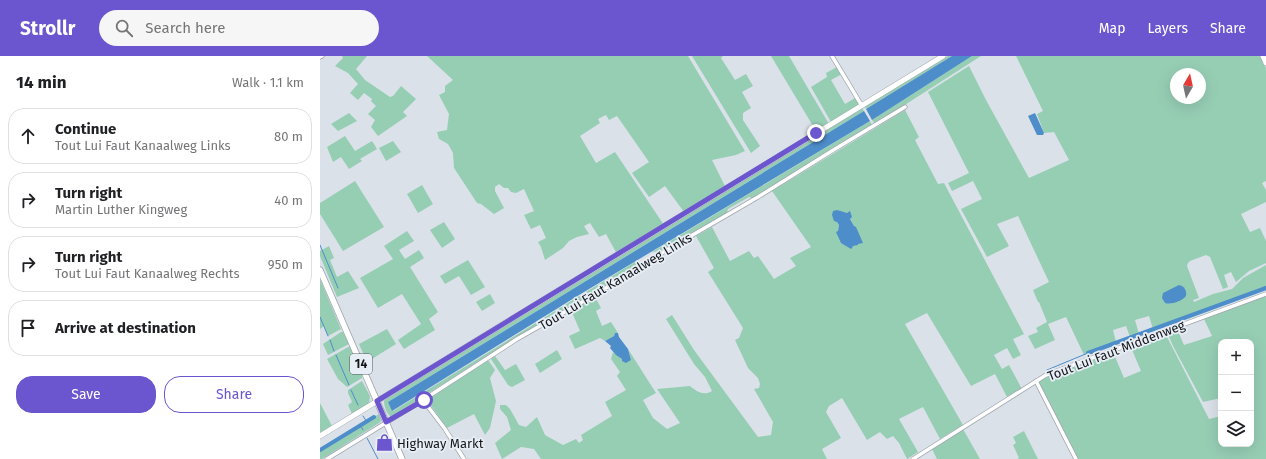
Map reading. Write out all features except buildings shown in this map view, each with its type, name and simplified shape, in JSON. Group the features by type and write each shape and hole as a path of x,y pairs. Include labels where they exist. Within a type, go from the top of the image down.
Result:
{"main road":[{"name":"14","path":"320,270 402,459"}],"street":[{"path":"832,56 862,106"},
{"path":"320,436 943,56"},
{"path":"1263,56 1266,63"},
{"name":"Tout Lui Faut Kanaalweg Links","path":"327,459 424,400 517,339 598,293 665,251 758,197 905,107"},
{"name":"Tout Lui Faut Middenweg","path":"913,459 1046,375 1266,294"},
{"path":"1036,381 1076,459"},
{"path":"424,400 464,459"}],"green space":[{"path":"342,56 367,56 356,69 365,80 390,97 393,96 401,86 416,99 403,112 407,116 378,136 371,127 375,120 368,114 376,106 371,101 372,99 364,93 358,100 350,93 358,84 348,73 335,66 343,58"},
{"path":"427,56 688,56 745,151 736,155 712,160 725,186 684,212 665,186 649,197 632,173 649,162 617,116 609,120 606,115 598,119 600,123 580,136 596,163 615,152 664,225 617,254 606,234 599,237 590,223 584,226 589,234 569,241 563,248 545,260 538,242 546,238 540,225 531,229 524,215 534,211 524,189 516,193 511,192 508,188 504,188 499,184 495,187 495,191 504,208 494,214 481,204 477,203 454,168 453,153 448,144 439,139 437,132 447,130 449,114 439,95 445,92 445,86 453,80"},
{"path":"692,56 723,56 721,58 735,80 746,74 753,86 742,92 751,108 743,113 743,120 760,146 751,153"},
{"path":"771,56 789,56 829,124 816,131"},
{"path":"948,56 952,56 866,109 865,106"},
{"path":"972,56 981,56 875,124 872,120"},
{"path":"1016,56 1260,56 1266,68 1266,181 1262,183 1266,190 1266,202 1241,214 1250,232 1260,228 1266,241 1266,263 1249,271 1236,282 1231,272 1224,275 1228,287 1223,289 1210,257 1206,255 1190,261 1187,266 1199,298 1193,300 1194,302 1213,294 1232,289 1243,278 1266,265 1266,288 1153,329 1149,316 1135,320 1139,334 1130,337 1126,326 1113,330 1116,342 1084,355 1066,317 1048,324 1055,340 1035,349 1028,336 1038,332 1036,328 1047,322 1033,290 1049,282 1018,216 997,224 1009,246 987,257 961,209 982,199 973,181 952,191 948,183 969,173 928,92 969,66 1029,178 1069,160 1054,132 1044,133 1037,114 1043,111"},
{"path":"837,67 842,74 831,80 845,104 855,98 860,105 831,122 811,87 827,77 826,73"},
{"path":"862,108 864,111 388,402 393,411 638,260 641,265 517,337 391,417 388,414 384,401 388,397"},
{"path":"905,110 919,137 915,140 938,184 944,183 1024,334 1013,339 1021,355 1013,359 1007,348 994,355 1002,369 1009,365 1022,389 1007,397 995,374 971,386 927,313 905,324 963,425 940,439 923,407 899,419 918,452 907,459 899,443 893,436 887,439 880,432 867,440 842,398 829,406 826,412 841,438 822,449 827,459 541,459 534,449 521,447 502,459 495,443 511,430 507,417 500,409 500,405 506,405 510,409 519,425 526,427 537,417 545,435 563,445 576,439 579,443 583,440 581,435 612,416 605,402 626,390 617,376 620,372 611,359 613,352 622,359 631,360 628,349 656,393 643,400 653,418 667,429 680,423 657,389 690,386 701,393 712,391 705,377 694,364 666,319 672,315 694,350 758,437 771,435 773,422 754,389 759,388 760,384 758,378 748,368 735,340 739,338 743,328 708,272 714,268 696,236 712,227 730,261 749,251 754,258 758,256 774,279 796,266 790,258 811,247 772,191","holes":["842,212 847,213 854,226 838,231 839,225 837,222"]},
{"path":"349,113 357,121 338,131 331,124"},
{"path":"870,121 872,125 752,198 749,197 728,209 727,213 662,251 652,252"},
{"path":"345,136 355,151 372,141 377,149 360,159 362,161 349,169 341,157 333,162 327,147"},
{"path":"393,141 401,152 386,161 379,148"},
{"path":"355,181 384,227 343,251 320,214 320,203"},
{"path":"422,185 433,204 418,213 407,194"},
{"path":"444,222 455,239 442,248 430,230"},
{"path":"407,231 414,241 399,250 405,259 419,250 424,258 410,267 438,312 429,319 435,330 404,349 398,340 421,324 402,294 378,308 360,278 393,259 384,246"},
{"path":"329,246 334,258 330,260 337,277 348,271 359,288 337,297 320,256 320,251"},
{"path":"468,260 485,287 471,295 459,276 445,284 440,276"},
{"path":"320,279 341,329 328,336 324,326 320,329"},
{"path":"490,294 495,303 482,311 476,302"},
{"path":"1266,296 1266,459 1078,459 1038,382 1048,376 1113,352 1124,378 1141,371 1130,345 1165,333 1209,419 1218,417 1218,447 1254,447 1254,339 1218,339 1218,399 1203,402 1167,332 1177,329 1184,345 1212,336 1204,319"},
{"path":"595,297 601,308 596,311 602,326 611,322 618,333 615,333 614,336 605,341 600,338 575,349 569,336 580,331 571,310"},
{"path":"387,329 396,344 367,362 359,344"},
{"path":"343,332 349,344 328,355 323,344"},
{"path":"350,346 362,371 362,378 347,387 338,379 327,359"},
{"path":"557,350 562,359 540,373 535,364"},
{"path":"495,356 505,370 516,364 525,380 512,387 508,385 491,359"},
{"path":"488,360 495,370 490,378 496,401 490,428 485,435 474,414 447,428 427,400"},
{"path":"362,381 370,396 369,404 352,414 348,405 352,402 348,390"},
{"path":"320,403 332,426 320,433"},
{"path":"379,414 381,421 379,423 320,459 320,450"},
{"path":"963,429 980,459 937,459 932,449"},
{"path":"1024,431 1038,459 1017,459 1019,458 1013,445 1016,443 1013,437"}],"water":[{"path":"952,56 972,56 872,120 866,109"},
{"path":"864,111 870,121 579,295 392,411 388,402"},
{"path":"1035,113 1044,133 1043,135 1037,135 1028,116"},
{"path":"837,210 847,213 850,211 852,217 850,219 856,227 863,243 853,246 851,249 841,243 836,232 838,231 839,225 834,221 832,215 833,211"},
{"path":"1179,285 1185,289 1186,296 1176,302 1165,303 1162,298 1163,293"},
{"path":"615,333 618,333 619,337 628,349 631,360 626,363 616,355 610,348 611,346 605,341 614,336"}],"waterway":[{"path":"320,245 338,288"},
{"path":"1088,353 1266,288"},
{"path":"320,317 328,336"},
{"path":"330,340 334,351"},
{"path":"1047,370 1088,353"},
{"path":"336,355 349,385"},
{"path":"351,390 358,405"},
{"path":"363,416 367,422"},
{"path":"320,450 374,417"},
{"path":"361,426 363,430"},
{"path":"367,438 378,459"}],"place":[{"name":"Highway Markt","path":"384,443"}],"route":[{"path":"424,400 386,422 377,401 816,133"}]}
